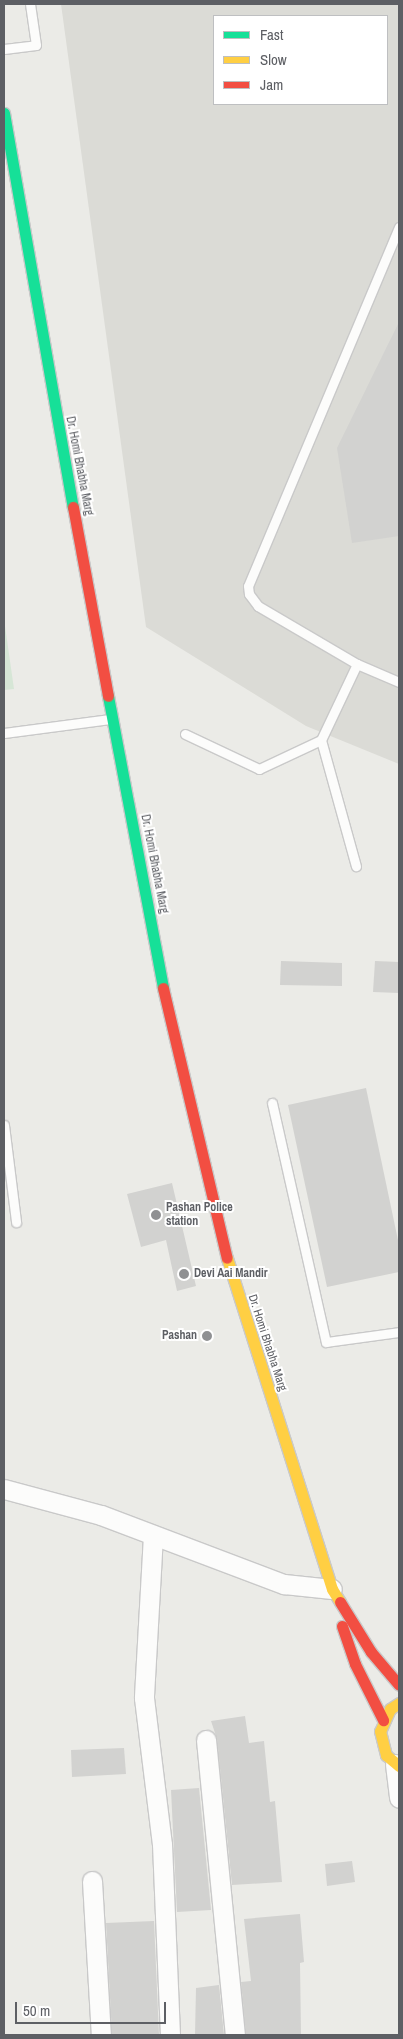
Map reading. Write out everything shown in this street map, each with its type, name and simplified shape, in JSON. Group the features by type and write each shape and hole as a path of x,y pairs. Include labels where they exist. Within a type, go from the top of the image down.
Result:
{"main road":[{"name":"Dr. Homi Bhabha Marg","path":"4,113 167,1009 232,1278 336,1596 340,1621 355,1664 383,1720"},
{"name":"Dr. Homi Bhabha Marg","path":"336,1596 371,1652 399,1685"},
{"path":"397,1765 381,1744 383,1720 399,1703"}],"street":[{"path":"4,1489 65,1504 153,1534 284,1584 336,1596"},
{"path":"153,1534 144,1698 162,1844 170,2035"},
{"path":"206,1740 234,2035"},
{"path":"397,1765 399,1798"},
{"path":"92,1880 101,2035"}],"lane":[{"path":"4,49 36,45 30,4"},
{"path":"399,227 249,578 249,594 258,606 357,664 399,682"},
{"path":"185,734 259,769 321,740 357,664"},
{"path":"4,733 113,718"},
{"path":"321,740 356,866"},
{"path":"272,1103 326,1342 399,1332"},
{"path":"4,1125 16,1222"}],"shaded area":[{"path":"61,4 399,4 399,764 306,726 146,627"}],"green space":[{"path":"4,619 14,689 4,690"}],"building":[{"path":"399,322 399,536 352,543 337,448"},
{"path":"281,961 342,963 342,986 280,985"},
{"path":"375,961 399,962 399,993 373,992"},
{"path":"366,1088 399,1245 399,1272 327,1287 288,1105"},
{"name":"Pashan Police station","path":"172,1183 196,1286 177,1291 166,1240 141,1247 127,1194"},
{"path":"245,1716 249,1743 264,1741 270,1802 275,1801 282,1882 232,1885 217,1739 211,1721"},
{"path":"124,1748 126,1774 72,1777 71,1750"},
{"path":"199,1788 211,1910 177,1912 171,1790"},
{"path":"352,1861 355,1882 327,1886 325,1864"},
{"path":"300,1914 304,1962 300,1963 301,2035 246,2035 241,1982 251,1981 244,1919"},
{"path":"154,1921 159,2035 112,2035 106,1923"},
{"path":"219,1985 224,2035 195,2035 196,1988"}],"traffic: fast":[{"path":"4,113 73,507"},
{"path":"108,696 163,988"}],"traffic: slow":[{"path":"227,1258 332,1589 340,1602"},
{"path":"399,1703 390,1709 380,1731 386,1755 399,1766"}],"traffic: jam":[{"path":"73,507 108,696"},
{"path":"163,988 227,1258"},
{"path":"340,1602 371,1652 399,1685"},
{"path":"342,1626 355,1664 383,1720"}],"place":[{"name":"Pashan Police station","path":"156,1215"},
{"name":"Devi Aai Mandir","path":"184,1274"},
{"name":"Pashan","path":"207,1336"}]}
